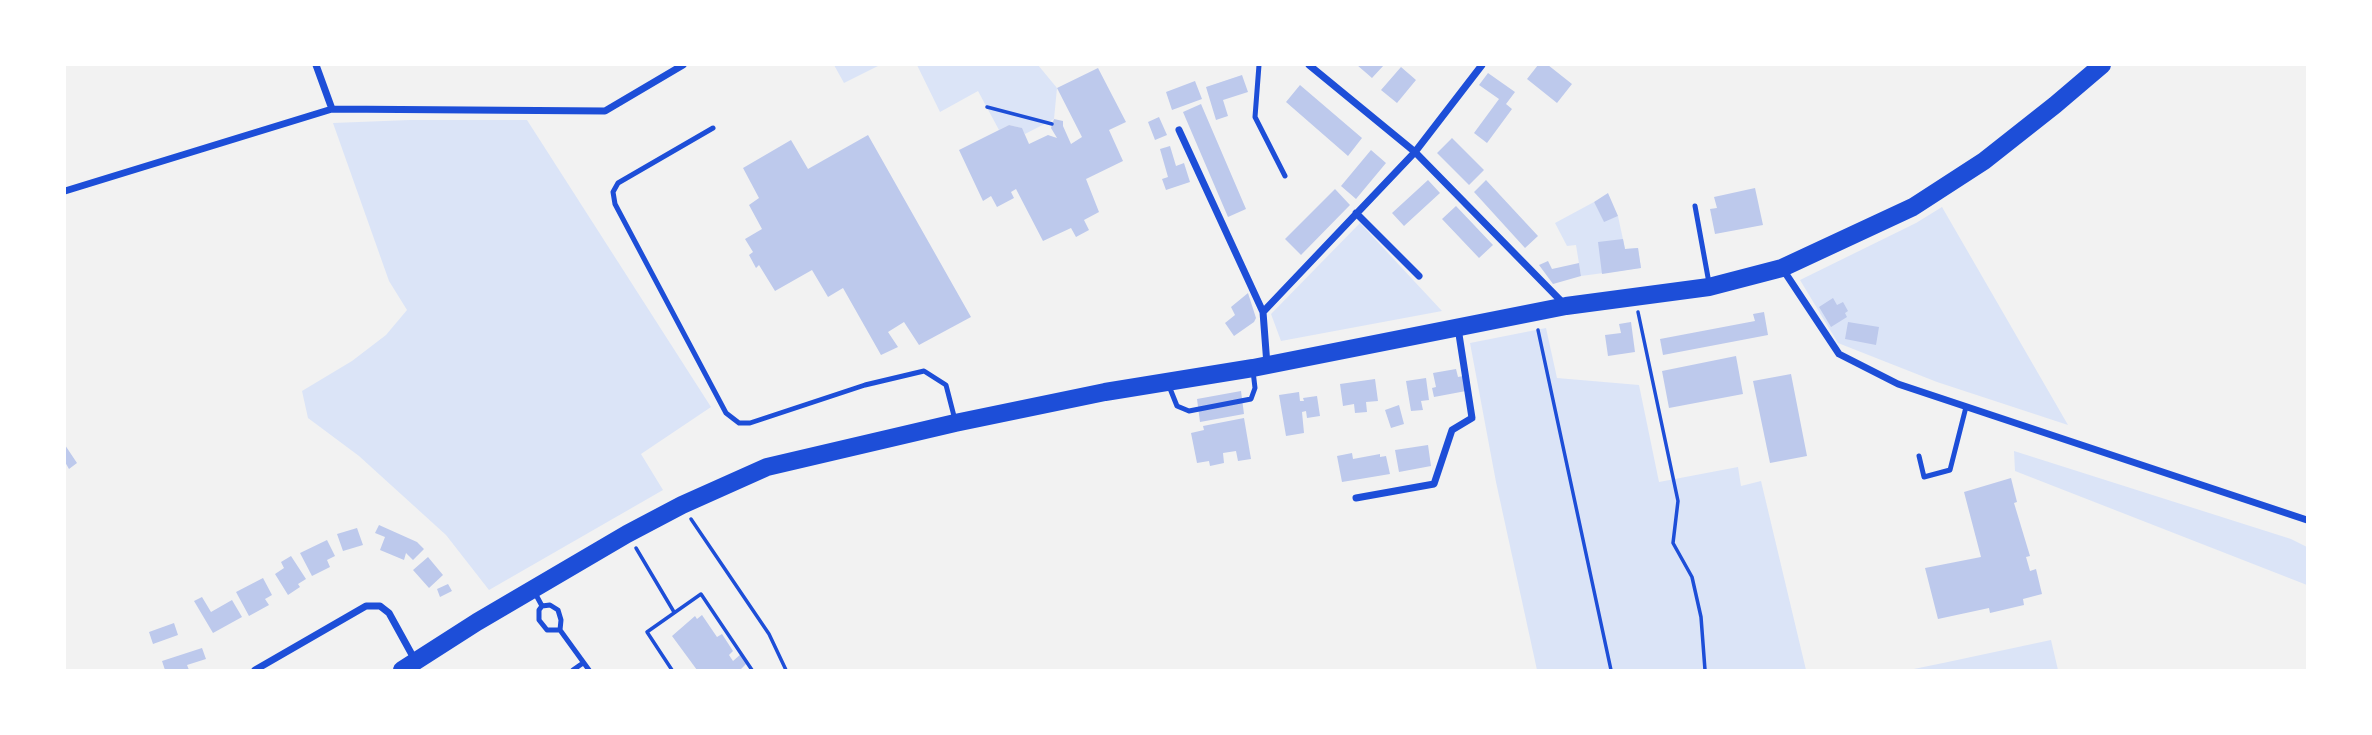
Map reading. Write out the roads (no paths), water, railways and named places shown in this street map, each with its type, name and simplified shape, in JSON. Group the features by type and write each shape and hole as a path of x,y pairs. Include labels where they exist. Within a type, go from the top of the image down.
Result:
{"main road":[{"path":"409,666 477,622 538,598 627,534 681,505 767,467 1105,392 1260,367 1566,306 1709,287 1782,268 1913,207 1984,161 2102,65"}],"street":[{"path":"316,65 332,109"},
{"path":"65,191 332,109 605,111 683,65"},
{"path":"1309,65 1415,152 1566,306"},
{"path":"1263,312 1415,152 1482,65"},
{"path":"1179,130 1263,312 1260,367"},
{"path":"1356,213 1419,276"},
{"path":"1782,268 1839,354 1898,384 2307,520"},
{"path":"1356,498 1434,484 1452,430 1472,418 1458,326"},
{"path":"255,670 366,606 380,606 389,613 409,666"},
{"path":"269,663 273,670"}],"lane":[{"path":"1259,65 1255,117 1285,176"},
{"path":"713,128 618,183 613,192 615,204 726,413 739,423 750,423 865,385 924,371 946,384 956,423"},
{"path":"1695,206 1709,287"},
{"path":"1168,383 1177,406 1189,411 1251,400 1260,367"},
{"path":"1919,456 1924,477 1950,470 1966,407"},
{"path":"538,598 539,620 547,629 561,631"},
{"path":"538,598 558,610 561,631 589,670"},
{"path":"573,670 583,663"}]}
